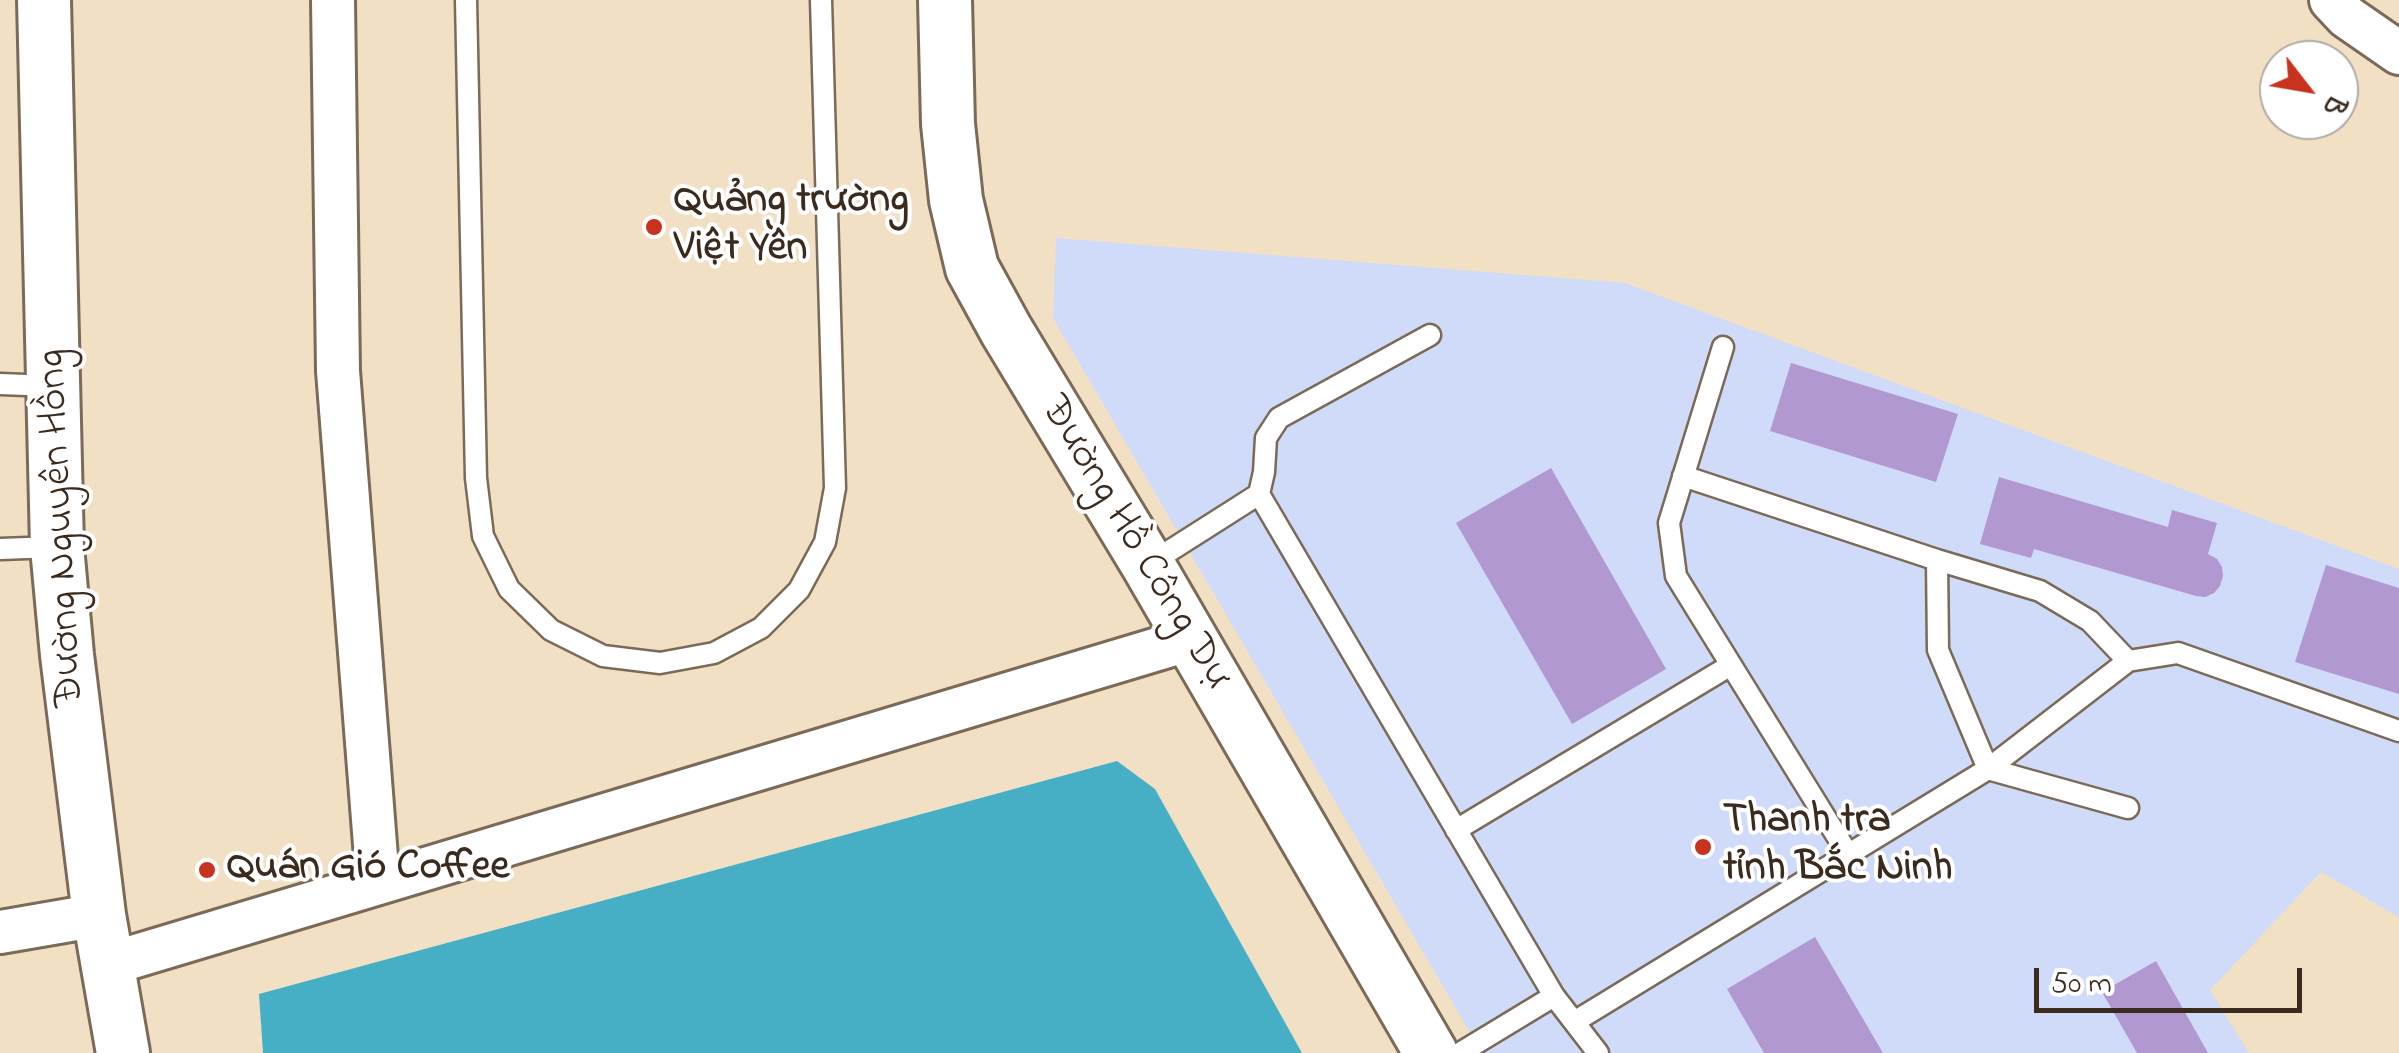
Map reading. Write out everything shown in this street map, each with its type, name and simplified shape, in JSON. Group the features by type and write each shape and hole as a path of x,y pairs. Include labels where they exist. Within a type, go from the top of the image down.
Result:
{"street":[{"name":"Đường Nguyên Hồng","path":"44,0 57,547 102,940 122,1053"},
{"path":"332,0 338,371 378,883"},
{"name":"Đường Hồ Công Dự","path":"945,0 948,124 956,200 972,268 1432,1053"},
{"path":"2331,0 2347,17 2399,53"},
{"path":"0,932 102,940 378,883 1190,639"}],"lane":[{"path":"466,0 476,478 484,536 509,589 550,630 603,656 660,663 714,653 761,628 800,590 825,542 835,488 821,0"},
{"path":"1148,565 1258,494 1266,438 1280,418 1430,335"},
{"path":"1723,347 1669,523 1676,576 1848,854"},
{"path":"0,384 54,386"},
{"path":"1683,476 2040,591 2090,621 2128,662"},
{"path":"1258,494 1554,996 1598,1053"},
{"path":"0,550 57,547"},
{"path":"1937,560 1938,650 1988,770"},
{"path":"1574,1022 1988,770 2128,662 2178,653 2399,731"},
{"path":"1456,830 1731,665"},
{"path":"1988,770 2128,808"},
{"path":"1460,1053 1554,996"}],"shaded area":[{"path":"1056,238 1625,283 2399,569 2399,917 2321,872 2210,990 2249,1053 1482,1053 1053,318"}],"water":[{"path":"1117,761 1155,789 1302,1053 263,1053 259,994"}],"building":[{"path":"1791,363 1958,414 1936,482 1770,431"},
{"path":"1551,468 1666,669 1572,724 1456,523"},
{"path":"1999,477 2168,527 2172,510 2217,523 2208,554 2222,567 2220,586 2205,597 2196,596 2034,549 2031,558 1980,544"},
{"path":"2326,565 2399,588 2399,694 2295,662"},
{"path":"1815,937 1883,1053 1764,1053 1727,989"},
{"path":"2156,961 2208,1053 2137,1053 2102,992"}],"place":[{"name":"Quảng trường Việt Yên","path":"654,227"},
{"name":"Thanh tra tỉnh Bắc Ninh","path":"1703,847"},
{"name":"Quán Gió Coffee","path":"207,870"}]}
